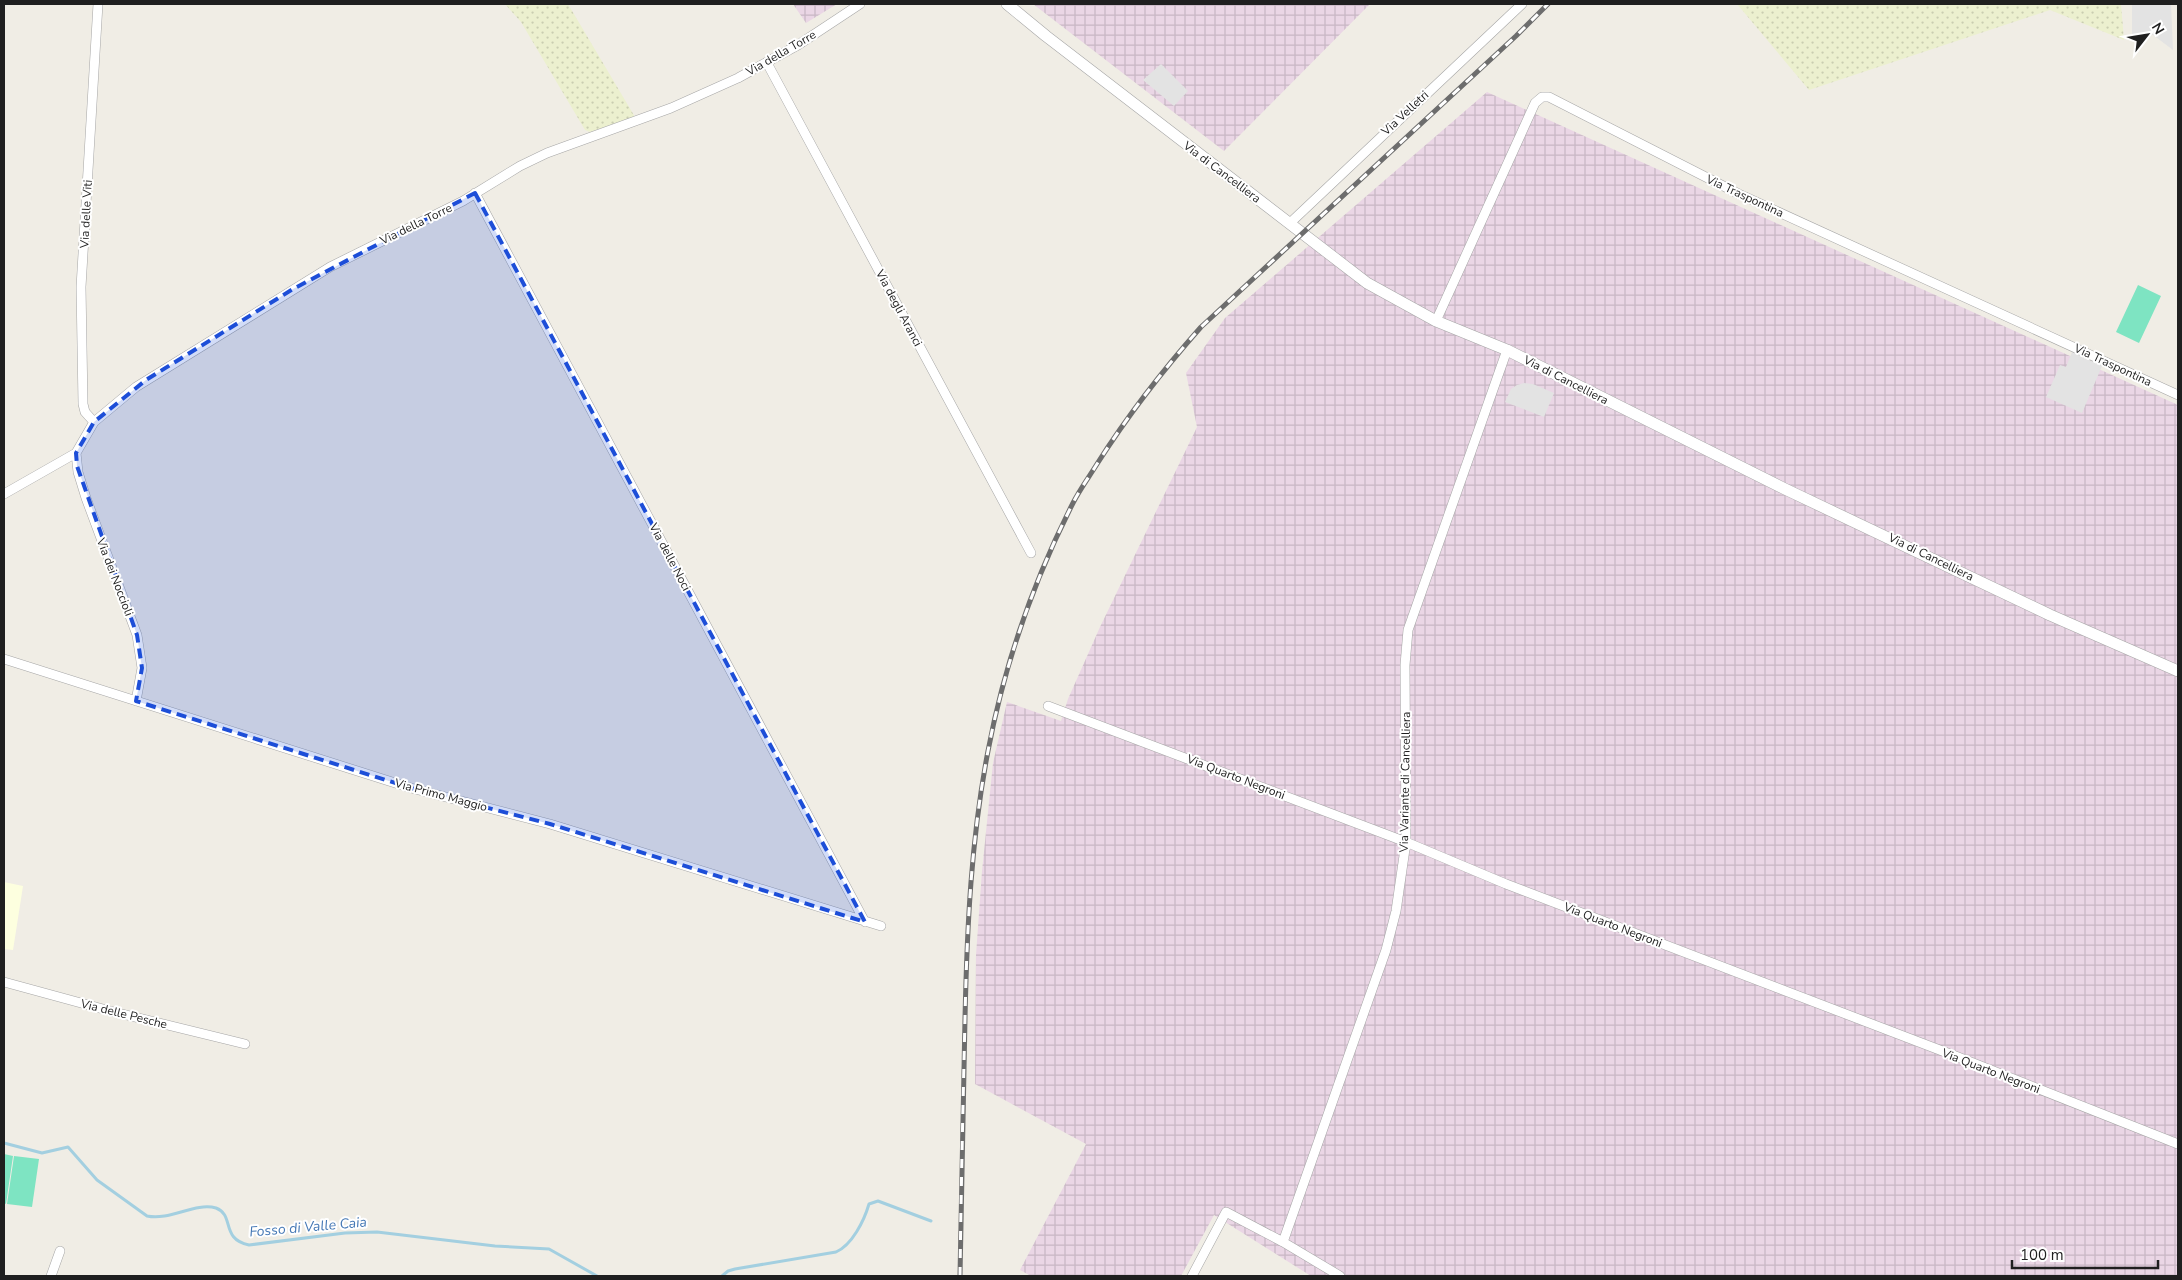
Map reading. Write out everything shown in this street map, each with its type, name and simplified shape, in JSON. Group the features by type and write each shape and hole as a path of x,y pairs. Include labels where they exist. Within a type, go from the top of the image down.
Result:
{"street":[{"name":"Via delle Viti","path":"94,422 85,412 83,404 81,287 98,4"},
{"name":"Via della Torre","path":"76,453 94,422 112,405 141,384 330,267 475,193 520,166 547,153 672,108 767,63 860,4"},
{"name":"Via di Cancelliera","path":"1007,4 1046,36 1290,222 1366,283 1436,321 1507,350 1603,400 1794,493 2050,615 2178,671"},
{"name":"Via Velletri","path":"1290,222 1521,4"},
{"name":"Via degli Aranci","path":"767,63 1031,553"},
{"name":"Via Traspontina","path":"1436,321 1535,103 1542,97 1550,97 1739,194 2178,395"},
{"name":"Via delle Noci","path":"475,193 865,922"},
{"name":"Via Variante di Cancelliera","path":"1283,1242 1390,938 1398,904 1406,842 1405,665 1408,630 1507,350"},
{"path":"4,494 76,453"},
{"name":"Via dei Noccioli","path":"76,453 78,472 86,498 137,635 142,668 136,701"},
{"name":"Via Primo Maggio","path":"4,659 411,788 545,823 881,926"},
{"name":"Via Quarto Negroni","path":"1048,706 1406,842 1515,888 1958,1057 2178,1144"},
{"name":"Via delle Pesche","path":"4,982 114,1012 245,1044"},
{"path":"1192,1276 1226,1212 1283,1242 1340,1276"},
{"path":"51,1276 60,1251"}],"highlighted area":[{"path":"475,193 865,922 550,824 411,788 136,701 142,668 137,635 77,466 76,453 94,422 146,380 293,289"}],"shaded area":[{"path":"505,4 568,4 635,117 590,132 585,130 521,22"},
{"path":"793,4 837,4 806,23"},
{"path":"1033,4 1370,4 1224,151"},
{"path":"1737,4 2121,4 2124,40 2050,10 1809,90"},
{"path":"2132,4 2171,4 2173,50 2153,35 2132,35"},
{"path":"1161,64 1188,91 1174,106 1143,80"},
{"path":"1487,92 2178,405 2178,1276 1311,1276 1214,1215 1181,1276 1031,1276 1020,1270 1086,1144 975,1084 976,955 982,871 993,763 1007,702 1061,721 1068,699 1100,627 1197,427 1186,373 1225,318"},
{"path":"2072,352 2102,366 2082,413 2046,397 2060,365 2066,367"},
{"path":"1524,383 1533,384 1554,393 1544,417 1505,402 1511,389"},
{"path":"4,882 23,886 13,950 4,949"}],"green space":[{"path":"2138,285 2161,296 2139,343 2116,332"},
{"path":"4,1154 13,1156 6,1204 4,1203"},
{"path":"14,1156 39,1159 32,1207 7,1204"}],"waterway":[{"name":"Fosso di Valle Caia","path":"4,1143 42,1153 68,1147 97,1180 147,1216 165,1216 200,1207 216,1208 222,1211 234,1238 249,1245 345,1233 377,1232 495,1246 549,1249 597,1276"},
{"name":"Fosso di Valle Caia","path":"722,1276 728,1271 735,1269 836,1252 842,1249 857,1232 869,1204 878,1201 931,1221"}],"railway":[{"path":"960,1276 967,951 974,850 982,784 995,719 1012,655 1033,593 1059,532 1073,503 1121,428 1160,376 1201,327 1516,36 1548,4"}]}
